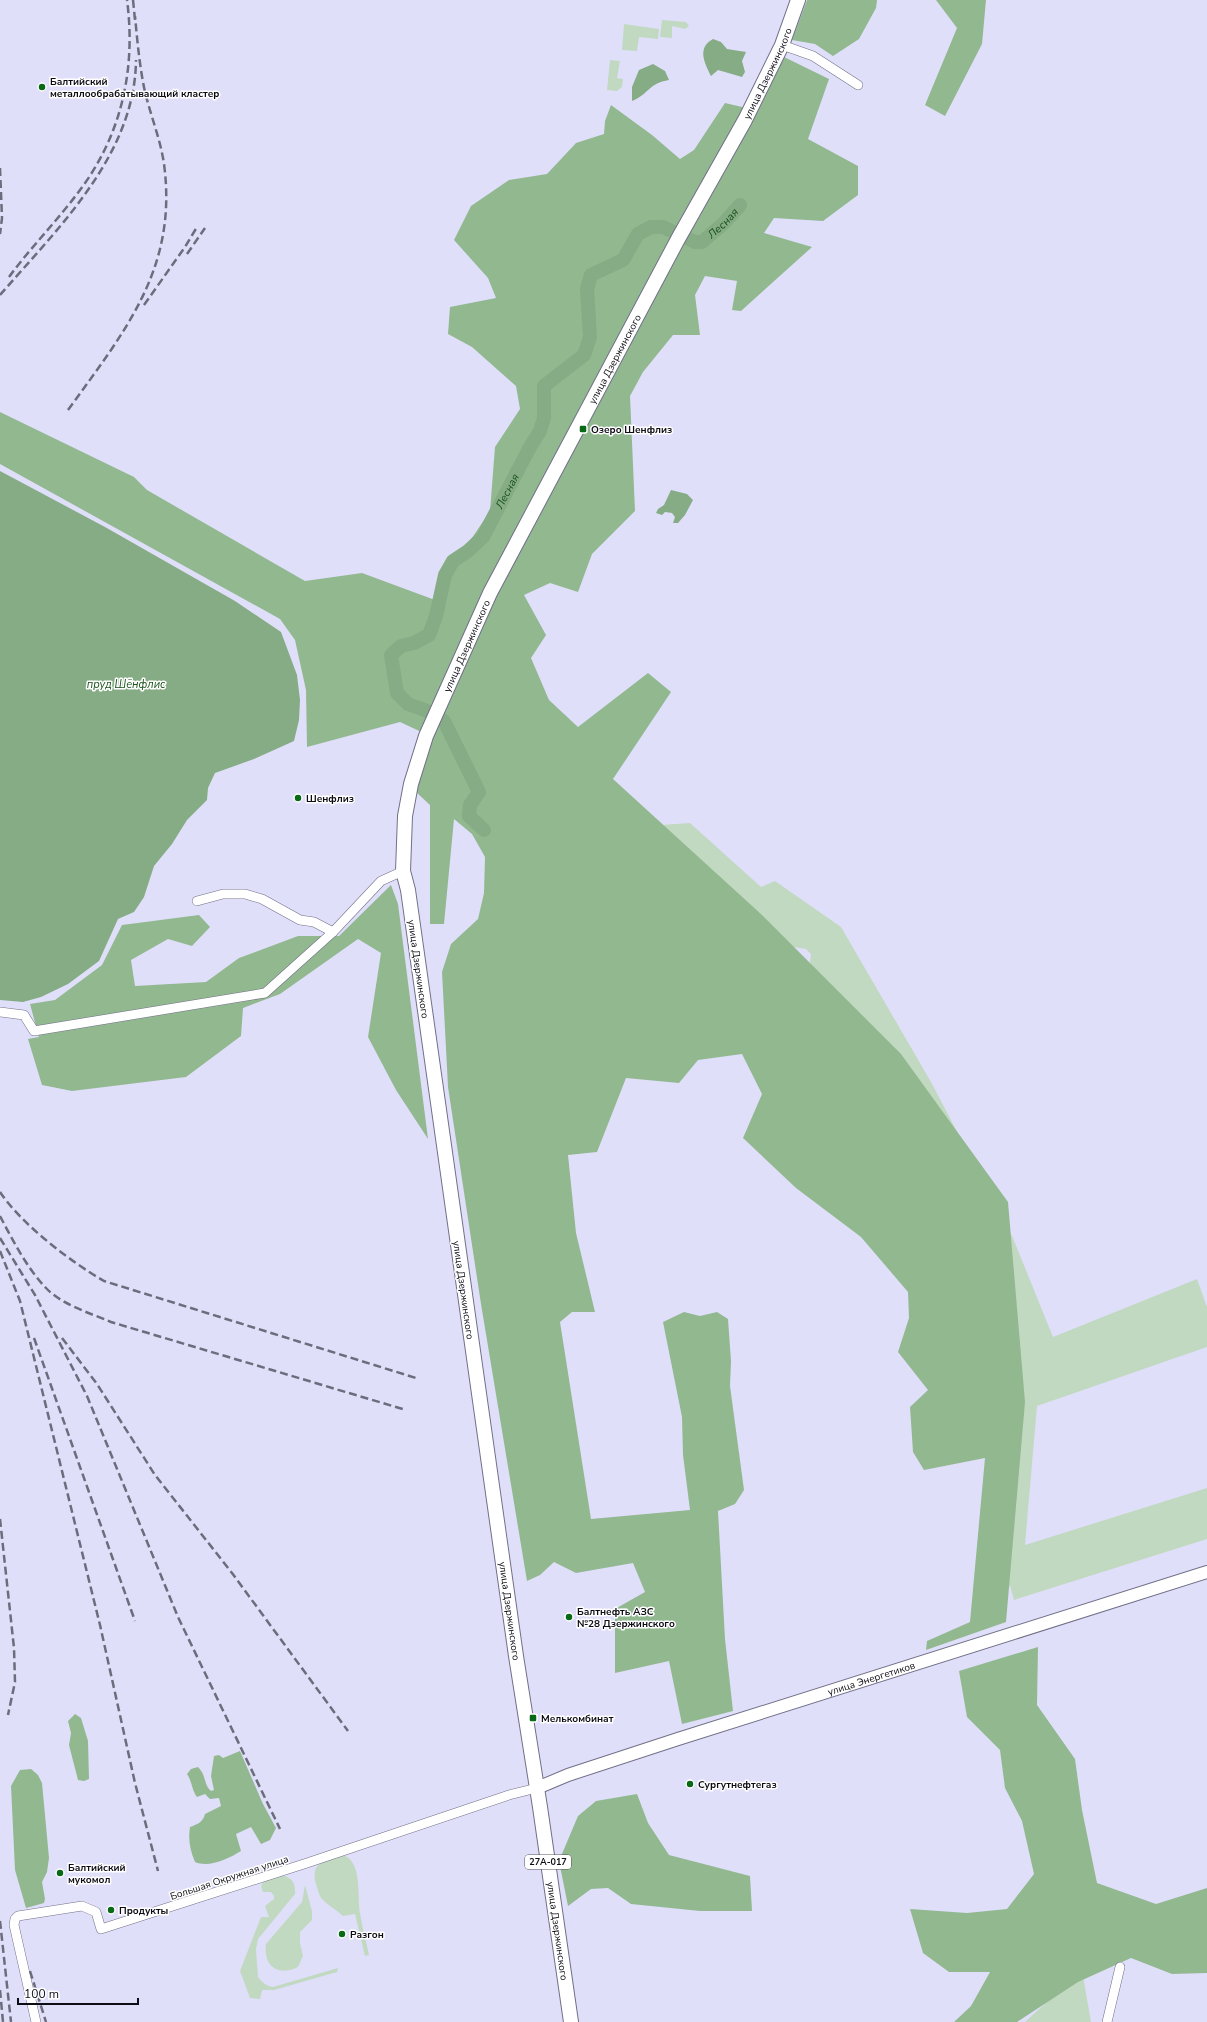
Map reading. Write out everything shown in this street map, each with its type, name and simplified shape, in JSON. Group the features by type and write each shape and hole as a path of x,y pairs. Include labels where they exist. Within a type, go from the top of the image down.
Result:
{"main road":[{"name":"улица Дзержинского","path":"571,2022 516,1656 408,890 403,871 405,816 421,749 490,593 678,238 745,120 782,45 798,0"},
{"name":"улица Энергетиков","path":"537,1788 568,1775 672,1741 1207,1572"}],"street":[{"path":"782,45 813,56 858,85"},
{"path":"0,1012 24,1015 34,1031 265,994 333,932 381,881 403,871"},
{"path":"198,902 222,894 245,894 262,899 300,920 314,922 333,932"},
{"name":"Большая Окружная улица","path":"36,2022 14,1925 15,1919 18,1916 82,1906 96,1912 101,1929 308,1863 509,1795 537,1788"},
{"path":"1107,2022 1120,1967"}],"shaded area":[{"path":"807,0 877,0 876,8 859,39 833,56 815,44 792,40"},
{"path":"936,0 986,0 982,44 945,116 925,105 957,28"},
{"path":"662,20 686,22 689,26 685,29 672,26 672,38 660,37"},
{"path":"624,24 659,29 658,39 639,37 637,51 622,50"},
{"path":"782,56 829,79 808,139 858,166 858,195 823,221 774,218 764,233 812,247 741,311 732,310 737,281 705,276 695,295 700,335 673,335 643,372 630,396 635,511 592,554 578,592 550,583 524,595 546,635 531,658 549,700 578,727 648,673 671,692 613,779 762,915 901,1054 1008,1202 1025,1402 1006,1622 926,1650 927,1641 970,1622 985,1458 924,1470 913,1452 910,1407 928,1390 898,1352 909,1318 908,1292 861,1237 796,1188 743,1138 762,1094 742,1054 698,1060 679,1083 626,1078 597,1152 568,1155 576,1233 595,1312 572,1312 560,1322 591,1519 690,1510 683,1455 682,1417 663,1322 684,1312 700,1316 717,1312 728,1319 731,1361 730,1386 744,1490 735,1504 718,1511 725,1639 733,1711 682,1724 669,1661 615,1673 615,1609 645,1592 633,1563 576,1573 554,1562 540,1575 527,1581 481,1304 448,1087 442,972 451,944 478,919 484,893 485,857 472,834 454,819 444,924 430,924 430,805 416,792 432,737 400,722 307,747 306,690 295,640 280,619 0,464 0,412 134,477 147,490 305,581 362,573 435,600 456,562 490,511 495,447 520,409 516,386 472,347 448,334 450,307 496,298 488,278 454,240 471,206 509,180 547,174 576,143 604,134 605,121 611,105 652,135 680,159 694,150 725,103 755,110"},
{"path":"610,60 620,61 617,78 623,79 622,87 617,91 607,90"},
{"path":"690,823 761,887 775,881 841,927 931,1082 1013,1238 1053,1337 1197,1279 1207,1307 1207,1347 1037,1406 1025,1545 1207,1488 1207,1539 1014,1600 1010,1586 987,1593 1007,1468 951,1433 810,963 811,954 806,949 788,946 633,827"},
{"path":"391,885 398,904 428,1139 396,1090 368,1037 381,953 358,939 280,994 243,1008 241,1036 186,1077 72,1091 42,1085 28,1039 39,1037 30,1004 55,1000 102,965 122,925 199,915 210,927 192,946 168,939 131,960 135,986 206,982 239,958 298,936 339,936"},
{"path":"1038,1647 1037,1705 1075,1759 1082,1810 1097,1883 1156,1904 1207,1888 1207,1973 1172,1974 1131,1958 1078,1982 1017,2022 954,2022 971,2006 990,1972 949,1972 923,1953 910,1909 967,1913 1007,1909 1034,1874 1022,1821 1005,1788 1000,1750 967,1717 959,1671"},
{"path":"75,1714 81,1718 88,1741 89,1779 84,1781 78,1780 69,1745 71,1733 68,1721"},
{"path":"240,1751 263,1804 276,1828 270,1840 261,1844 251,1827 236,1834 241,1851 218,1862 200,1864 195,1862 192,1853 189,1836 190,1827 200,1822 205,1814 221,1806 219,1798 210,1799 205,1794 197,1797 187,1774 191,1769 198,1767 203,1774 207,1786 211,1791 214,1790 211,1776 214,1756 219,1755 223,1758"},
{"path":"31,1769 38,1775 42,1783 49,1858 47,1872 42,1882 45,1899 44,1903 26,1908 15,1870 11,1786 20,1770"},
{"path":"637,1794 648,1823 669,1855 750,1876 752,1911 700,1911 631,1904 608,1888 591,1889 568,1906 559,1861 578,1816 596,1801"},
{"path":"342,1855 349,1858 356,1871 360,1913 369,1955 365,1956 355,1914 343,1916 321,1898 316,1884 315,1871 317,1867 325,1861"},
{"path":"280,1876 288,1877 292,1881 295,1887 295,1894 258,1939 256,1949 258,1977 264,1984 273,1987 338,1968 337,1972 274,1990 262,1990 260,1999 250,1998 240,1971 261,1917 269,1917 265,1906 274,1899 271,1892 263,1892 261,1886 264,1881"},
{"path":"305,1885 312,1911 312,1920 300,1932 300,1943 303,1956 298,1967 291,1970 278,1970 273,1968 267,1958 266,1944 302,1902"},
{"path":"1082,1970 1091,2022 1025,2022"}],"water":[{"path":"713,39 721,42 727,49 746,52 742,61 745,72 742,77 718,70 711,76 704,61 703,51 708,43"},
{"path":"653,64 665,71 669,80 662,81 653,86 632,101 632,87 639,70"},
{"name":"пруд Шёнфлис","path":"0,471 105,527 235,601 281,632 297,675 300,700 299,720 294,741 254,759 215,773 208,788 207,800 187,820 172,844 154,866 144,897 134,912 118,919 99,961 68,984 41,997 23,1002 0,1000"},
{"path":"671,490 687,494 693,500 685,515 678,523 673,523 675,517 672,513 665,512 662,515 656,513 658,509 664,505"}],"waterway":[{"name":"Лесная","path":"484,830 469,816 470,805 479,792 444,721 425,710 408,704 397,693 391,655 401,646 414,643 429,635 436,616 445,575 453,561 468,551 483,537 530,447 540,431 544,418 544,386 584,355 590,337 587,289 591,275 623,260 638,234 651,227 663,227 695,242 702,242 724,223 740,205"}],"railway":[{"path":"9,277 80,190 94,169 116,123 123,100 127,75 129,50 127,0"},
{"path":"133,0 135,20"},
{"path":"68,410 109,353 143,296 155,267 163,235 166,201 164,164 160,143 143,82 135,16"},
{"path":"0,295 68,216 89,188 108,158 122,127 132,95 136,60"},
{"path":"0,168 2,218 0,234"},
{"path":"144,305 185,247 197,227"},
{"path":"187,254 205,228"},
{"path":"0,1192 20,1217 33,1229 77,1264 104,1281 416,1378"},
{"path":"0,1216 21,1254 39,1280 53,1294 68,1304 111,1322 406,1410"},
{"path":"0,1238 35,1295 87,1396 178,1617 280,1829"},
{"path":"0,1251 20,1301 100,1625 135,1783 158,1871"},
{"path":"34,1338 135,1621"},
{"path":"62,1338 97,1384 155,1475 232,1573 348,1731"},
{"path":"0,1519 14,1648 15,1682 8,1715"},
{"path":"0,1921 11,2022"},
{"path":"30,1971 46,2022"},
{"path":"0,1990 3,2022"}],"place":[{"name":"Балтийский металлообрабатывающий кластер","path":"42,87"},
{"name":"Озеро Шенфлиз","path":"583,429"},
{"name":"Шенфлиз","path":"298,798"},
{"name":"Балтнефть АЗС №28 Дзержинского","path":"569,1617"},
{"name":"Мелькомбинат","path":"533,1718"},
{"name":"Сургутнефтегаз","path":"690,1784"},
{"name":"Балтийский мукомол","path":"60,1873"},
{"name":"Продукты","path":"111,1910"},
{"name":"Разгон","path":"342,1934"}]}
